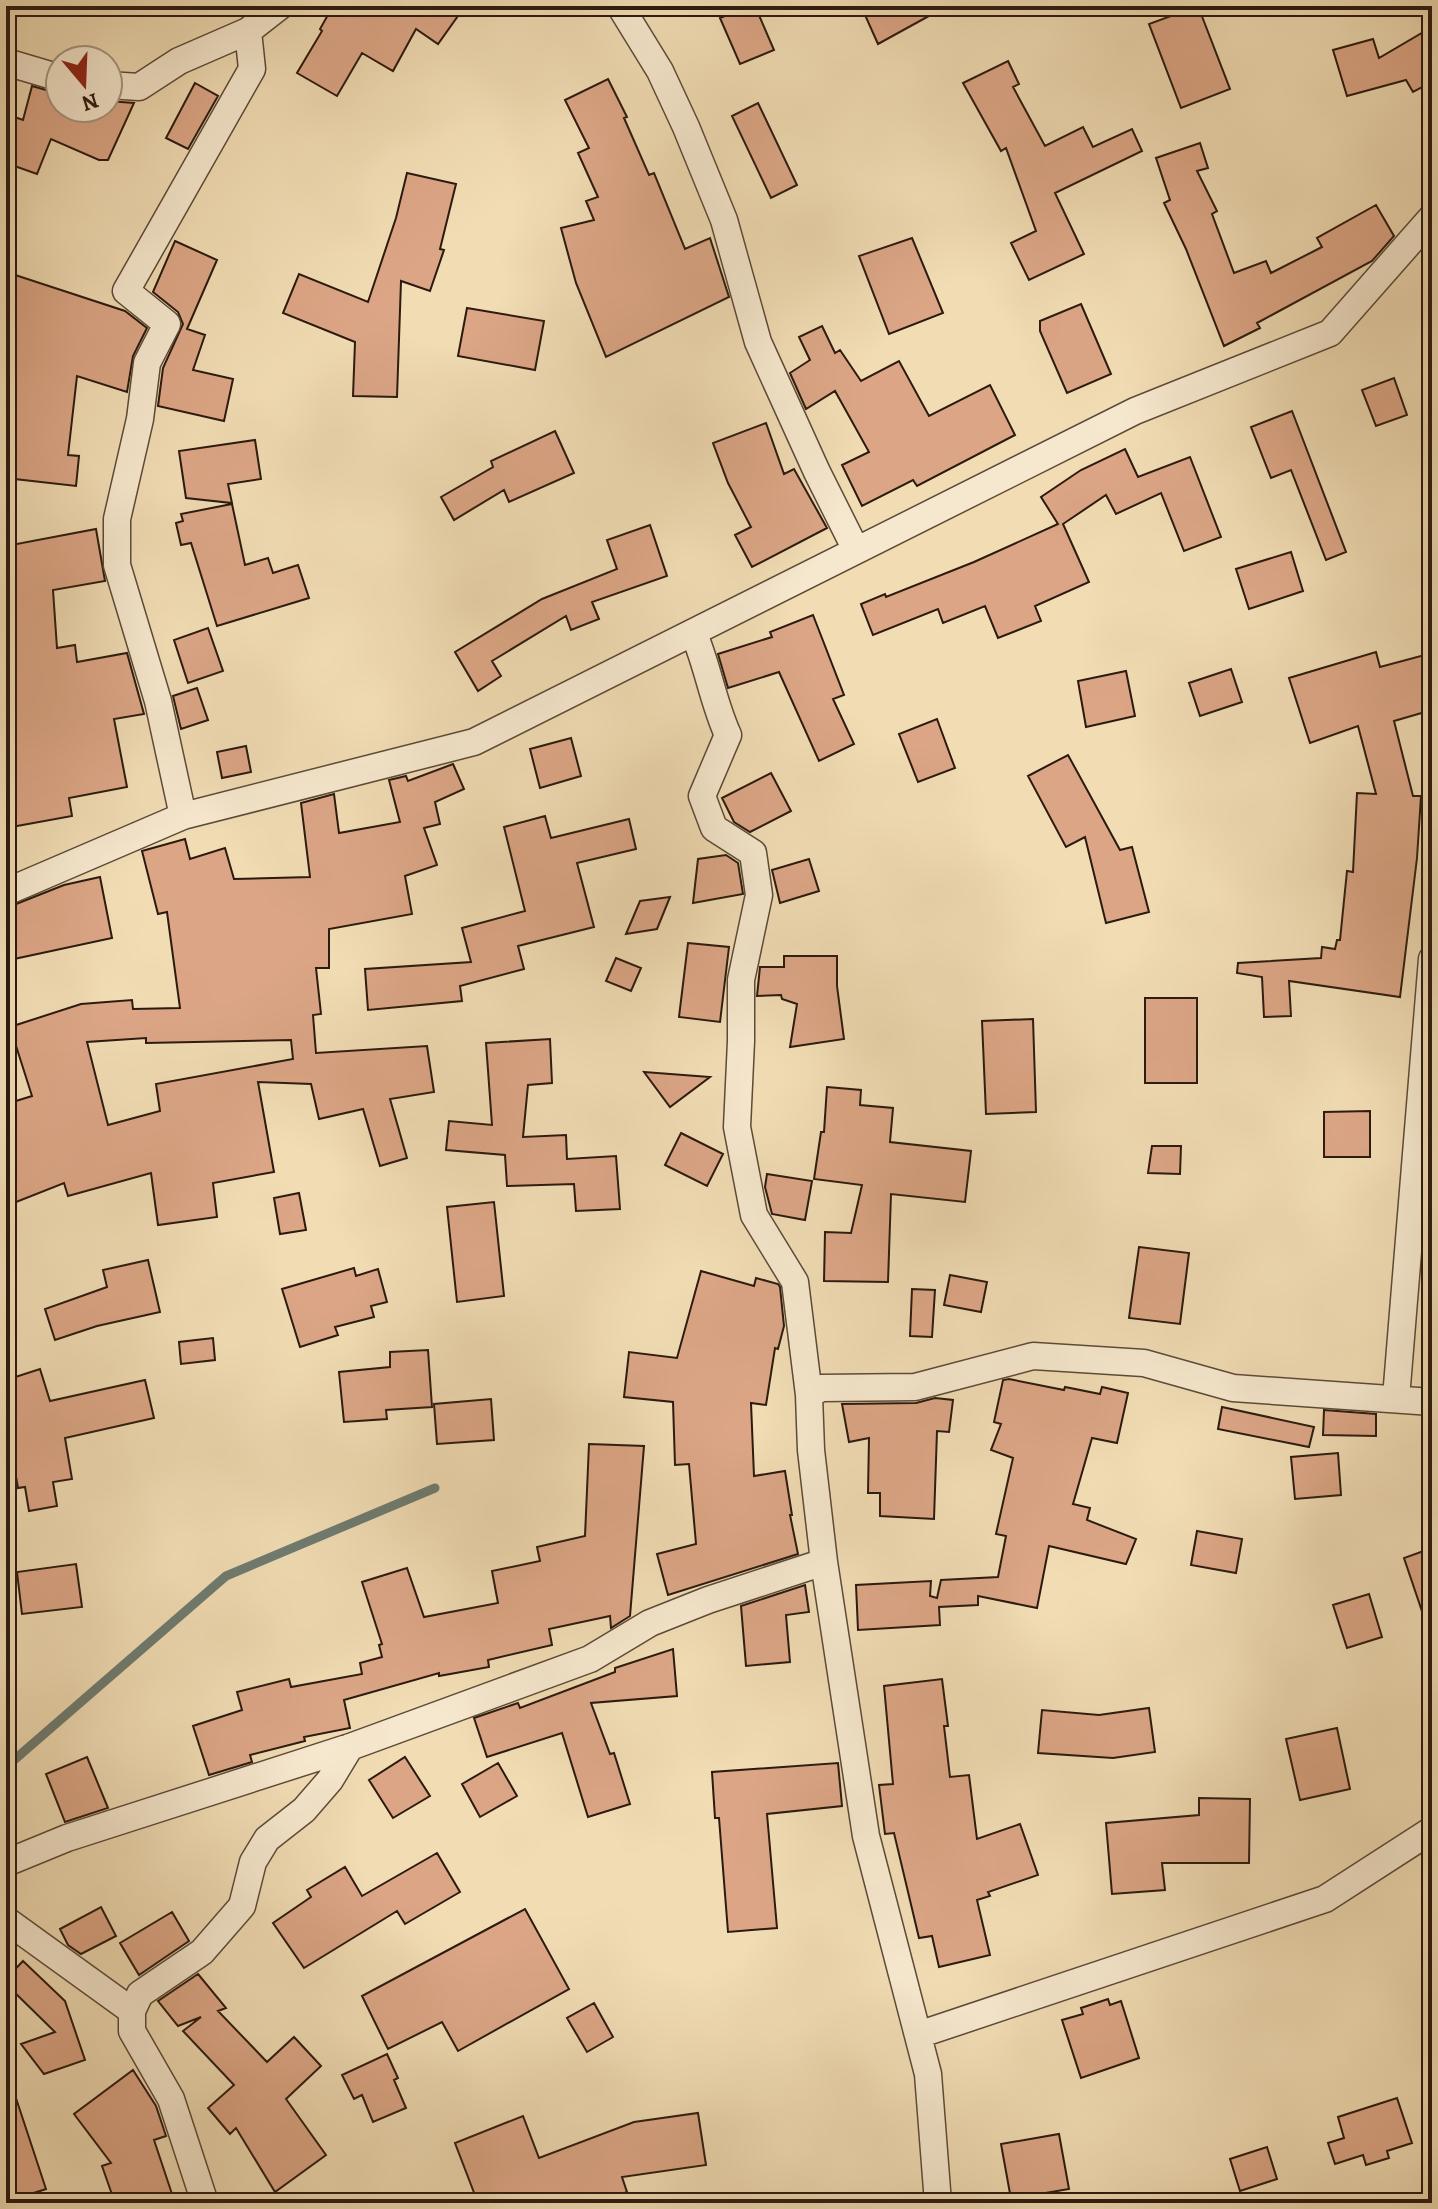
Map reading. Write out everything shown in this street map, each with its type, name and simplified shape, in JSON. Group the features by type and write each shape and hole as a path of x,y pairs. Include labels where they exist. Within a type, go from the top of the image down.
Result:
{"street":[{"path":"124,86 139,87 179,61 248,31 280,6"},
{"path":"620,6 660,71 686,127 724,220 758,342 856,550"},
{"path":"183,816 158,701 117,565 117,519 140,419 147,363 167,324 126,291 252,69 248,31"},
{"path":"6,62 44,73"},
{"path":"6,892 183,816 474,742 1135,411 1330,333 1432,217"},
{"path":"694,634 706,662 715,706 728,735 702,796 714,828 753,853 759,895 741,980 737,1127 754,1215 795,1282 824,1562 866,1836 928,2074 938,2203"},
{"path":"1396,1398 1432,959"},
{"path":"809,1395 821,1388 915,1387 1033,1356 1144,1363 1233,1388 1432,1402"},
{"path":"6,1863 81,1834 350,1747 590,1659 650,1623 708,1600 824,1562"},
{"path":"205,2203 171,2099 132,2031 132,2011 140,1994 202,1952 242,1906 253,1862 267,1839 304,1810 330,1780 350,1747"},
{"path":"918,2035 1325,1899 1432,1830"},
{"path":"6,1920 132,2011"}],"building":[{"path":"333,6 465,6 438,44 416,29 393,71 362,53 337,96 297,73"},
{"path":"755,6 774,50 740,64 720,18"},
{"path":"861,6 947,6 878,44"},
{"path":"1198,6 1230,89 1181,108 1149,24"},
{"path":"1432,27 1432,82 1413,92 1406,80 1347,96 1333,50 1373,39 1379,58"},
{"path":"1008,61 1019,84 1013,87 1045,146 1083,127 1093,147 1132,129 1142,151 1055,193 1084,254 1029,280 1011,243 1036,231 1006,148 1001,151 963,83"},
{"path":"608,79 627,117 624,118 649,175 654,173 685,249 710,238 729,297 606,357 576,283 561,228 594,220 586,201 598,197 578,153 589,148 565,100"},
{"path":"195,83 218,96 188,149 166,138"},
{"path":"32,86 44,89 44,124 124,124 124,102 134,103 108,160 99,160 51,139 37,174 6,163 6,114 23,120"},
{"path":"758,103 797,185 771,198 732,116"},
{"path":"1200,143 1208,168 1197,171 1217,211 1212,214 1234,273 1266,261 1271,273 1322,247 1317,238 1376,205 1394,236 1372,261 1257,323 1260,328 1224,346 1186,249 1164,203 1170,200 1156,158"},
{"path":"407,173 456,184 440,249 444,250 430,291 401,281 397,397 353,396 355,342 283,313 299,274 368,302 396,218"},
{"path":"912,238 943,313 889,334 859,256"},
{"path":"175,241 217,260 187,329 205,335 193,370 233,379 224,421 158,406 163,368 183,324 178,312 153,292"},
{"path":"6,272 125,311 147,328 133,356 127,392 77,376 68,455 79,456 76,486 6,478 6,448 14,401 6,400"},
{"path":"1081,304 1111,374 1067,393 1040,331 1040,321"},
{"path":"467,308 544,321 535,370 458,356"},
{"path":"822,326 835,353 840,350 861,381 899,361 929,416 990,385 1015,435 917,486 913,480 862,506 842,465 869,452 835,391 806,409 790,373 810,360 799,337"},
{"path":"1394,378 1407,415 1376,426 1362,390"},
{"path":"1292,411 1346,552 1326,560 1291,470 1271,478 1251,427"},
{"path":"766,423 784,474 794,469 827,528 752,567 735,535 751,527 728,483 713,443"},
{"path":"555,431 574,473 509,502 504,490 454,520 441,497 493,467 491,461"},
{"path":"255,440 261,479 228,484 232,503 186,498 179,451"},
{"path":"1125,449 1138,477 1190,457 1221,537 1184,551 1161,493 1116,514 1106,495 1063,524 1089,582 1035,606 1041,621 998,638 985,606 943,623 938,609 873,635 861,604 974,562 1058,524 1041,497 1081,470"},
{"path":"232,504 245,565 268,558 273,573 298,565 309,598 217,626 191,543 181,545 176,523 183,521 181,514"},
{"path":"650,525 667,576 592,602 599,619 571,630 566,616 492,661 501,676 478,691 455,652 542,599 617,569 607,540"},
{"path":"96,529 105,581 53,590 57,648 75,645 77,662 127,653 144,714 114,719 127,787 69,798 72,816 6,828 6,775 16,773 6,710 6,703 10,702 6,678 6,546"},
{"path":"1291,552 1303,591 1249,609 1236,569"},
{"path":"813,615 844,695 833,699 854,744 819,761 779,672 728,688 718,654 772,637 770,632"},
{"path":"208,628 223,671 188,683 174,640"},
{"path":"1376,652 1380,667 1432,653 1432,710 1394,721 1413,796 1421,796 1417,858 1400,997 1289,981 1291,1016 1264,1017 1262,977 1237,973 1238,963 1321,958 1322,947 1335,949 1337,940 1340,940 1347,871 1353,872 1357,793 1376,794 1358,726 1310,743 1289,678"},
{"path":"1231,669 1242,702 1200,716 1189,683"},
{"path":"1126,671 1135,716 1086,727 1078,681"},
{"path":"197,688 208,720 181,729 173,696"},
{"path":"937,719 955,768 918,782 899,734"},
{"path":"571,738 581,776 540,788 530,749"},
{"path":"246,746 251,772 222,778 217,752"},
{"path":"1068,755 1120,850 1132,847 1149,912 1106,923 1085,837 1066,847 1028,776"},
{"path":"453,764 464,789 435,802 440,824 424,828 437,865 405,876 412,914 329,929 329,968 316,968 321,1014 313,1015 316,1053 427,1046 434,1092 390,1099 407,1158 380,1166 363,1109 319,1119 311,1084 258,1082 274,1172 213,1183 217,1217 158,1225 151,1173 68,1196 64,1183 6,1206 6,1104 32,1096 10,1027 81,1004 132,1000 133,1009 180,1008 167,912 158,914 142,851 185,839 190,859 225,848 234,879 310,877 301,803 334,794 339,833 400,822 389,780 406,776 408,781","holes":["146,1038 146,1043 291,1040 293,1059 156,1084 160,1111 108,1125 87,1042"]},
{"path":"771,773 791,811 750,832 734,822 722,798"},
{"path":"545,816 551,838 629,819 636,849 577,863 594,927 518,946 524,969 460,986 462,1001 368,1010 365,969 471,962 462,928 525,911 504,827"},
{"path":"726,855 738,863 743,894 693,903 698,859"},
{"path":"809,859 819,891 780,903 772,870"},
{"path":"100,877 112,938 14,959 6,908 64,885"},
{"path":"670,897 657,929 626,934 640,901"},
{"path":"688,943 729,947 720,1022 679,1017"},
{"path":"784,956 837,956 837,986 844,1039 790,1047 797,1004 782,999 781,995 757,996 760,967 784,967"},
{"path":"616,958 641,968 631,991 606,981"},
{"path":"1145,998 1197,998 1197,1083 1145,1083"},
{"path":"1033,1019 1036,1112 986,1114 982,1021"},
{"path":"550,1039 552,1083 528,1085 523,1137 566,1135 567,1159 616,1156 620,1209 576,1211 574,1184 507,1186 505,1155 446,1150 449,1121 492,1125 486,1043"},
{"path":"644,1072 710,1077 670,1107"},
{"path":"827,1087 861,1090 860,1105 893,1108 890,1142 971,1151 965,1202 891,1194 888,1282 824,1281 825,1232 851,1233 862,1185 814,1179 821,1132 824,1132"},
{"path":"1370,1111 1370,1157 1324,1157 1324,1112"},
{"path":"681,1133 723,1154 707,1186 665,1165"},
{"path":"1152,1146 1181,1146 1180,1174 1148,1173"},
{"path":"767,1174 812,1181 805,1220 772,1214 765,1187"},
{"path":"299,1193 306,1230 280,1234 274,1198"},
{"path":"494,1202 504,1296 457,1302 447,1207"},
{"path":"1139,1247 1189,1253 1180,1324 1129,1318"},
{"path":"148,1260 160,1312 97,1326 55,1340 45,1309 107,1287 103,1270"},
{"path":"354,1268 356,1276 378,1269 387,1302 371,1306 374,1317 335,1327 338,1335 300,1347 282,1289"},
{"path":"701,1271 754,1286 756,1278 780,1287 784,1326 778,1349 775,1348 766,1405 751,1403 754,1476 785,1471 798,1554 668,1595 657,1554 696,1544 689,1464 675,1465 673,1402 624,1397 629,1352 677,1358"},
{"path":"950,1275 987,1282 981,1312 944,1305"},
{"path":"912,1289 935,1290 932,1337 910,1336"},
{"path":"213,1338 215,1360 181,1364 179,1342"},
{"path":"428,1350 432,1407 386,1410 387,1419 344,1422 339,1372 390,1367 390,1352"},
{"path":"40,1369 50,1401 145,1380 154,1418 65,1438 72,1479 53,1482 57,1506 29,1511 25,1487 18,1488 6,1421 6,1380"},
{"path":"1003,1380 1064,1390 1065,1387 1100,1394 1102,1387 1128,1393 1117,1443 1092,1438 1073,1504 1090,1508 1087,1520 1136,1539 1126,1564 1049,1546 1037,1608 978,1596 978,1605 939,1607 940,1625 858,1630 856,1585 931,1581 930,1596 937,1598 941,1580 998,1577 1006,1536 996,1534 1013,1458 991,1450 1001,1424 994,1422"},
{"path":"935,1398 953,1400 949,1432 937,1431 934,1519 880,1516 880,1493 868,1493 869,1438 849,1442 842,1404 916,1403"},
{"path":"491,1399 494,1440 437,1444 434,1404"},
{"path":"1222,1407 1314,1427 1309,1447 1218,1429"},
{"path":"1324,1410 1376,1414 1376,1436 1323,1435"},
{"path":"589,1444 644,1446 630,1616 611,1628 610,1616 549,1629 552,1645 488,1660 489,1667 439,1676 439,1673 344,1700 350,1728 304,1737 305,1741 250,1755 252,1762 209,1775 193,1726 242,1710 237,1692 289,1679 291,1687 362,1674 360,1663 382,1657 379,1645 382,1644 362,1582 407,1568 424,1617 498,1603 492,1571 540,1561 537,1547 585,1536"},
{"path":"1338,1453 1341,1495 1295,1499 1291,1457"},
{"path":"1197,1531 1242,1539 1236,1573 1191,1565"},
{"path":"1432,1548 1432,1629 1428,1629 1404,1558"},
{"path":"76,1564 82,1607 22,1614 17,1572"},
{"path":"805,1585 809,1612 786,1615 790,1662 746,1666 741,1606"},
{"path":"1369,1594 1382,1637 1347,1648 1333,1605"},
{"path":"673,1649 677,1696 591,1703 610,1754 614,1753 630,1804 588,1817 562,1733 487,1757 474,1718 518,1703 520,1708 615,1672 615,1668"},
{"path":"942,1679 950,1777 969,1775 977,1839 1020,1824 1038,1875 988,1892 990,1896 977,1900 990,1955 939,1967 932,1936 919,1938 894,1833 885,1834 879,1785 893,1784 884,1686"},
{"path":"1149,1708 1155,1752 1113,1758 1038,1753 1042,1710 1099,1715"},
{"path":"1337,1728 1350,1789 1300,1800 1286,1739"},
{"path":"87,1757 108,1808 65,1822 46,1774"},
{"path":"405,1757 430,1796 393,1818 369,1780"},
{"path":"498,1763 517,1796 480,1817 462,1784"},
{"path":"838,1763 842,1806 767,1814 777,1928 728,1932 712,1772"},
{"path":"1199,1798 1250,1799 1249,1863 1162,1863 1165,1890 1112,1894 1106,1823 1199,1815"},
{"path":"437,1853 460,1892 405,1924 397,1911 304,1968 273,1923 311,1897 307,1890 345,1867 362,1896"},
{"path":"101,1907 116,1936 81,1954 68,1945 60,1929"},
{"path":"525,1909 569,1989 458,2051 442,2022 388,2049 362,1996"},
{"path":"172,1912 189,1941 139,1975 120,1943"},
{"path":"23,1961 65,2001 85,2060 44,2074 21,2044 55,2032 6,1984 6,1979"},
{"path":"198,1974 226,2008 218,2011 267,2062 294,2037 321,2066 286,2099 326,2155 275,2192 236,2128 230,2134 208,2108 234,2085 183,2031 201,2017 178,2026 158,2001"},
{"path":"1108,1999 1110,2005 1121,2001 1139,2058 1081,2078 1062,2020 1083,2014 1081,2008"},
{"path":"594,2003 613,2037 587,2052 567,2018"},
{"path":"387,2054 398,2078 394,2080 406,2108 373,2122 362,2095 354,2099 342,2075"},
{"path":"133,2070 156,2106 166,2136 154,2140 175,2203 115,2203 102,2166 111,2163 74,2114"},
{"path":"6,2083 11,2083 46,2189 6,2202"},
{"path":"1397,2098 1412,2143 1387,2151 1389,2158 1366,2165 1363,2155 1335,2164 1328,2143 1344,2138 1338,2117"},
{"path":"698,2113 706,2165 622,2177 627,2192 599,2203 478,2203 455,2143 523,2116 539,2158 634,2122"},
{"path":"1059,2134 1069,2189 1011,2199 1001,2144"},
{"path":"1267,2147 1277,2179 1240,2191 1230,2159"}],"waterway":[{"path":"6,1767 226,1576 435,1488"}]}
